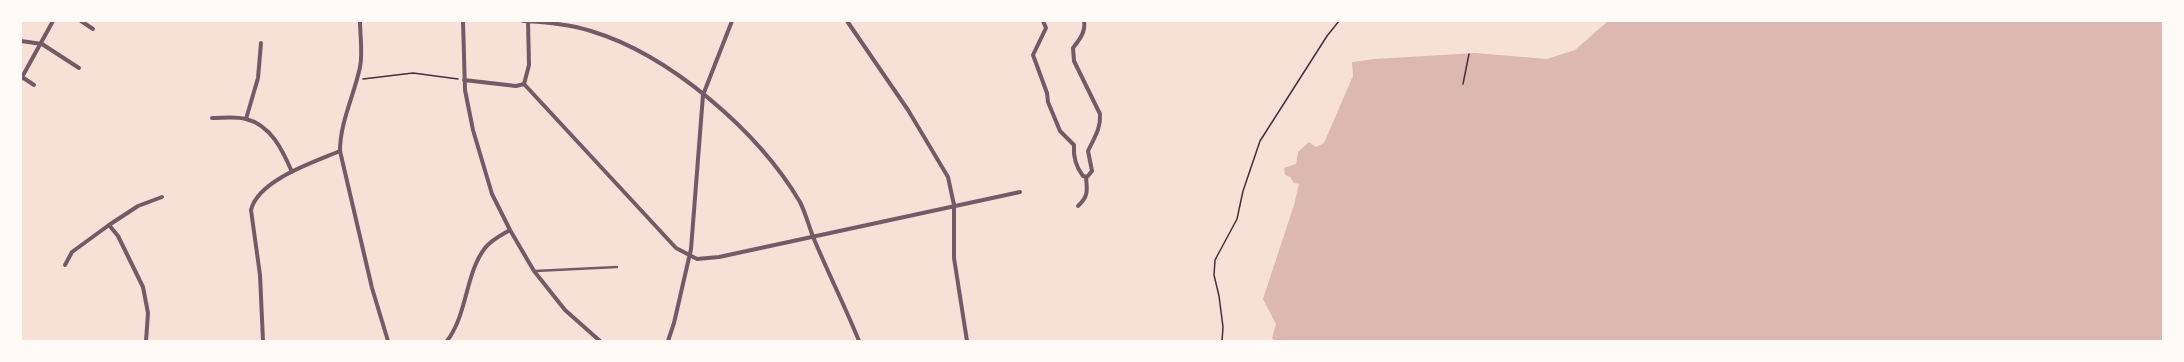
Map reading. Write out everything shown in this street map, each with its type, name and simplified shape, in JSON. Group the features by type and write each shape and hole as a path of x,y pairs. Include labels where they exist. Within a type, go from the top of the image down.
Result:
{"street":[{"path":"34,85 22,78 42,44 53,21"},
{"path":"81,21 93,29"},
{"path":"360,21 360,65 357,80 344,118 340,139 340,151 372,288 388,341"},
{"path":"463,21 464,80 473,130 492,194 510,230 534,271 566,310 600,341"},
{"path":"523,21 555,24 606,36 654,61 703,95 742,128 760,146 800,203 811,226 813,237 859,341"},
{"path":"524,84 530,64 528,21"},
{"path":"668,341 674,323 690,256 703,95 732,21"},
{"path":"847,21 938,158 948,177 954,205 954,258 967,341"},
{"path":"1043,21 1046,28 1033,55 1047,93 1048,102 1060,131 1074,145 1073,156 1083,176 1086,177 1088,190 1086,200 1078,206"},
{"path":"1084,21 1085,26 1080,38 1073,48 1074,61 1100,114 1100,124 1096,137 1088,151 1092,171 1086,177"},
{"path":"21,41 42,44 78,68"},
{"path":"246,119 258,78 261,42"},
{"path":"464,80 516,86 524,84"},
{"path":"524,84 676,248 690,256 705,260 954,205 1020,192"},
{"path":"212,118 246,119 260,125 270,133 285,156 292,172"},
{"path":"263,341 260,275 251,210 257,197 292,172 340,151"},
{"path":"65,265 72,252 109,224 138,206 162,197"},
{"path":"109,224 118,236 143,287 148,312 146,341"},
{"path":"446,341 456,328 478,260 485,248 510,230"}],"lane":[{"path":"534,271 617,267"}],"path":[{"path":"1222,341 1223,327 1219,296 1214,275 1215,260 1237,219 1243,191 1260,142 1327,36 1339,21"},
{"path":"1463,84 1469,54"},
{"path":"357,80 413,73 464,80"}],"shaded area":[{"path":"1608,21 2163,21 2163,341 1274,341 1272,338 1276,324 1263,299 1294,205 1299,184 1294,183 1290,177 1285,175 1284,168 1296,164 1298,152 1309,142 1316,147 1324,143 1353,76 1352,62 1375,59 1475,53 1547,59 1575,50"}]}
